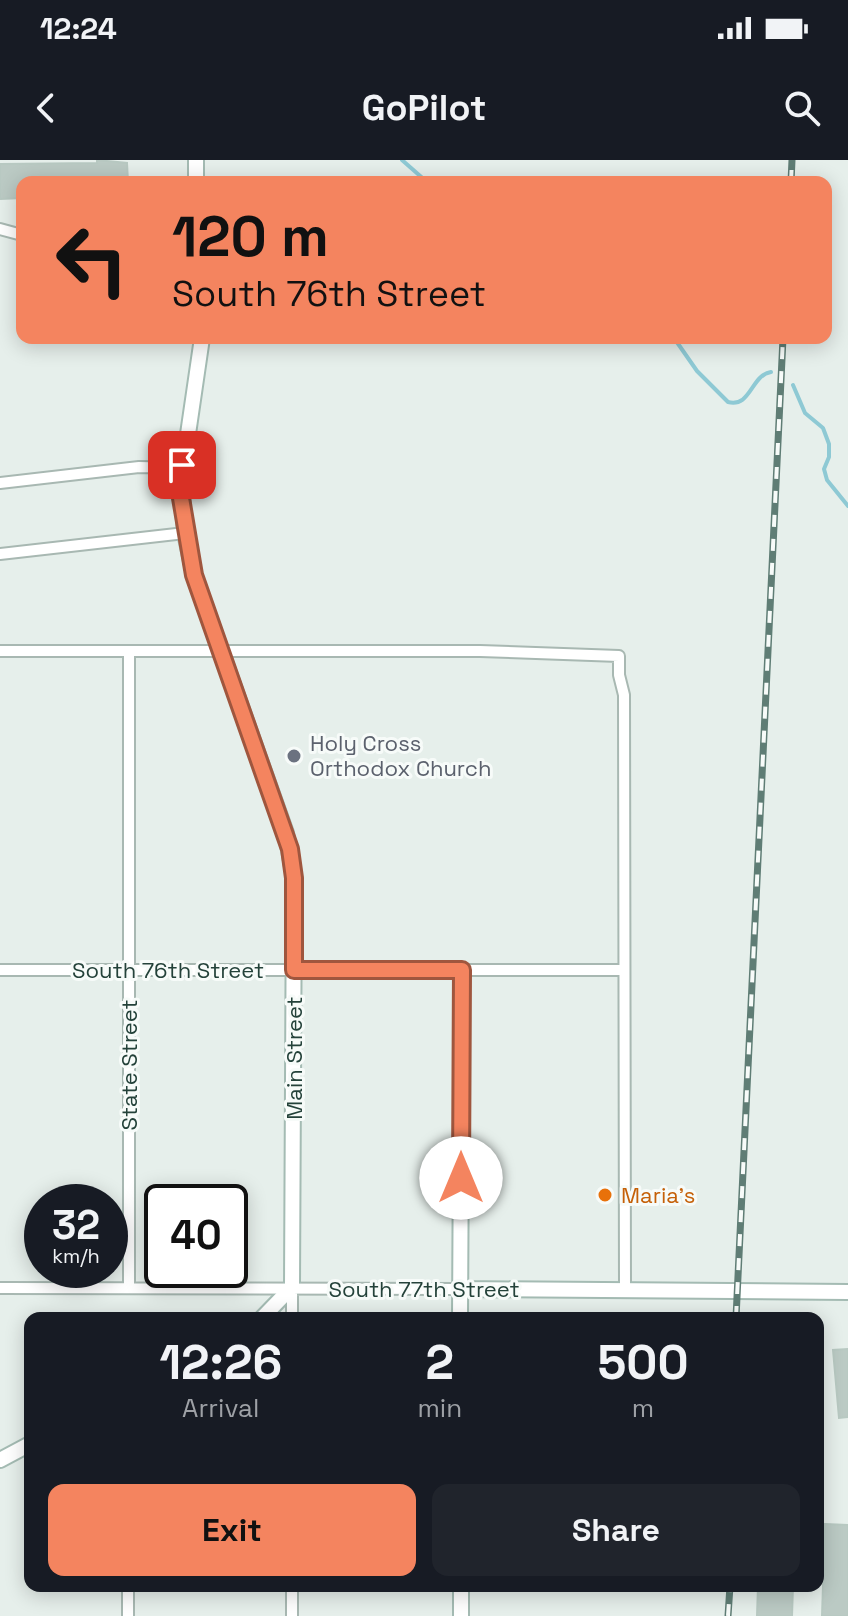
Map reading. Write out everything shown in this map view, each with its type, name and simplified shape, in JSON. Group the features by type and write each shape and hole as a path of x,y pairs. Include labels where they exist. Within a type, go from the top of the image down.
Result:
{"main road":[{"name":"Main Street","path":"201,344 182,468 185,533 194,575 290,849 294,878 292,1287"},
{"name":"South 76th Street","path":"294,970 462,970"},
{"path":"460,1312 462,970"},
{"path":"268,1312 292,1287"},
{"name":"South 77th Street","path":"460,1289 848,1292"},
{"path":"0,1460 24,1447"},
{"path":"461,1592 461,1616"}],"street":[{"path":"0,483 139,467 182,468"},
{"path":"0,554 185,533"},
{"path":"0,651 480,651 619,656 619,675 624,695 625,1288"},
{"name":"State Street","path":"129,651 129,1288"},
{"name":"South 76th Street","path":"0,970 294,970"},
{"name":"South 76th Street","path":"462,970 624,970"},
{"name":"Main Street","path":"292,1287 292,1312"},
{"name":"South 77th Street","path":"0,1288 460,1289"},
{"path":"128,1592 128,1616"},
{"path":"292,1592 292,1616"}],"building":[{"path":"97,160 127,163 128,176 16,176 16,198 0,199 0,164 97,163"},
{"path":"848,1349 848,1417 839,1418 833,1350"},
{"path":"825,1524 848,1525 848,1616 822,1616"},
{"path":"758,1592 793,1592 792,1616 757,1616"}],"waterway":[{"path":"402,160 420,176"},
{"path":"678,344 697,371 728,402 742,400 764,374 771,372"},
{"path":"793,385 805,413 823,428 829,444 829,457 824,469 827,480 848,506"}],"railway":[{"path":"791,176 792,160"},
{"path":"736,1312 783,344"},
{"path":"728,1616 730,1592"}],"place":[{"name":"Holy Cross Orthodox Church","path":"294,756"},
{"name":"Maria's","path":"605,1195"}],"route":[{"path":"182,465 181,498 194,575 290,849 294,878 294,970 462,970 461,1178"}]}
